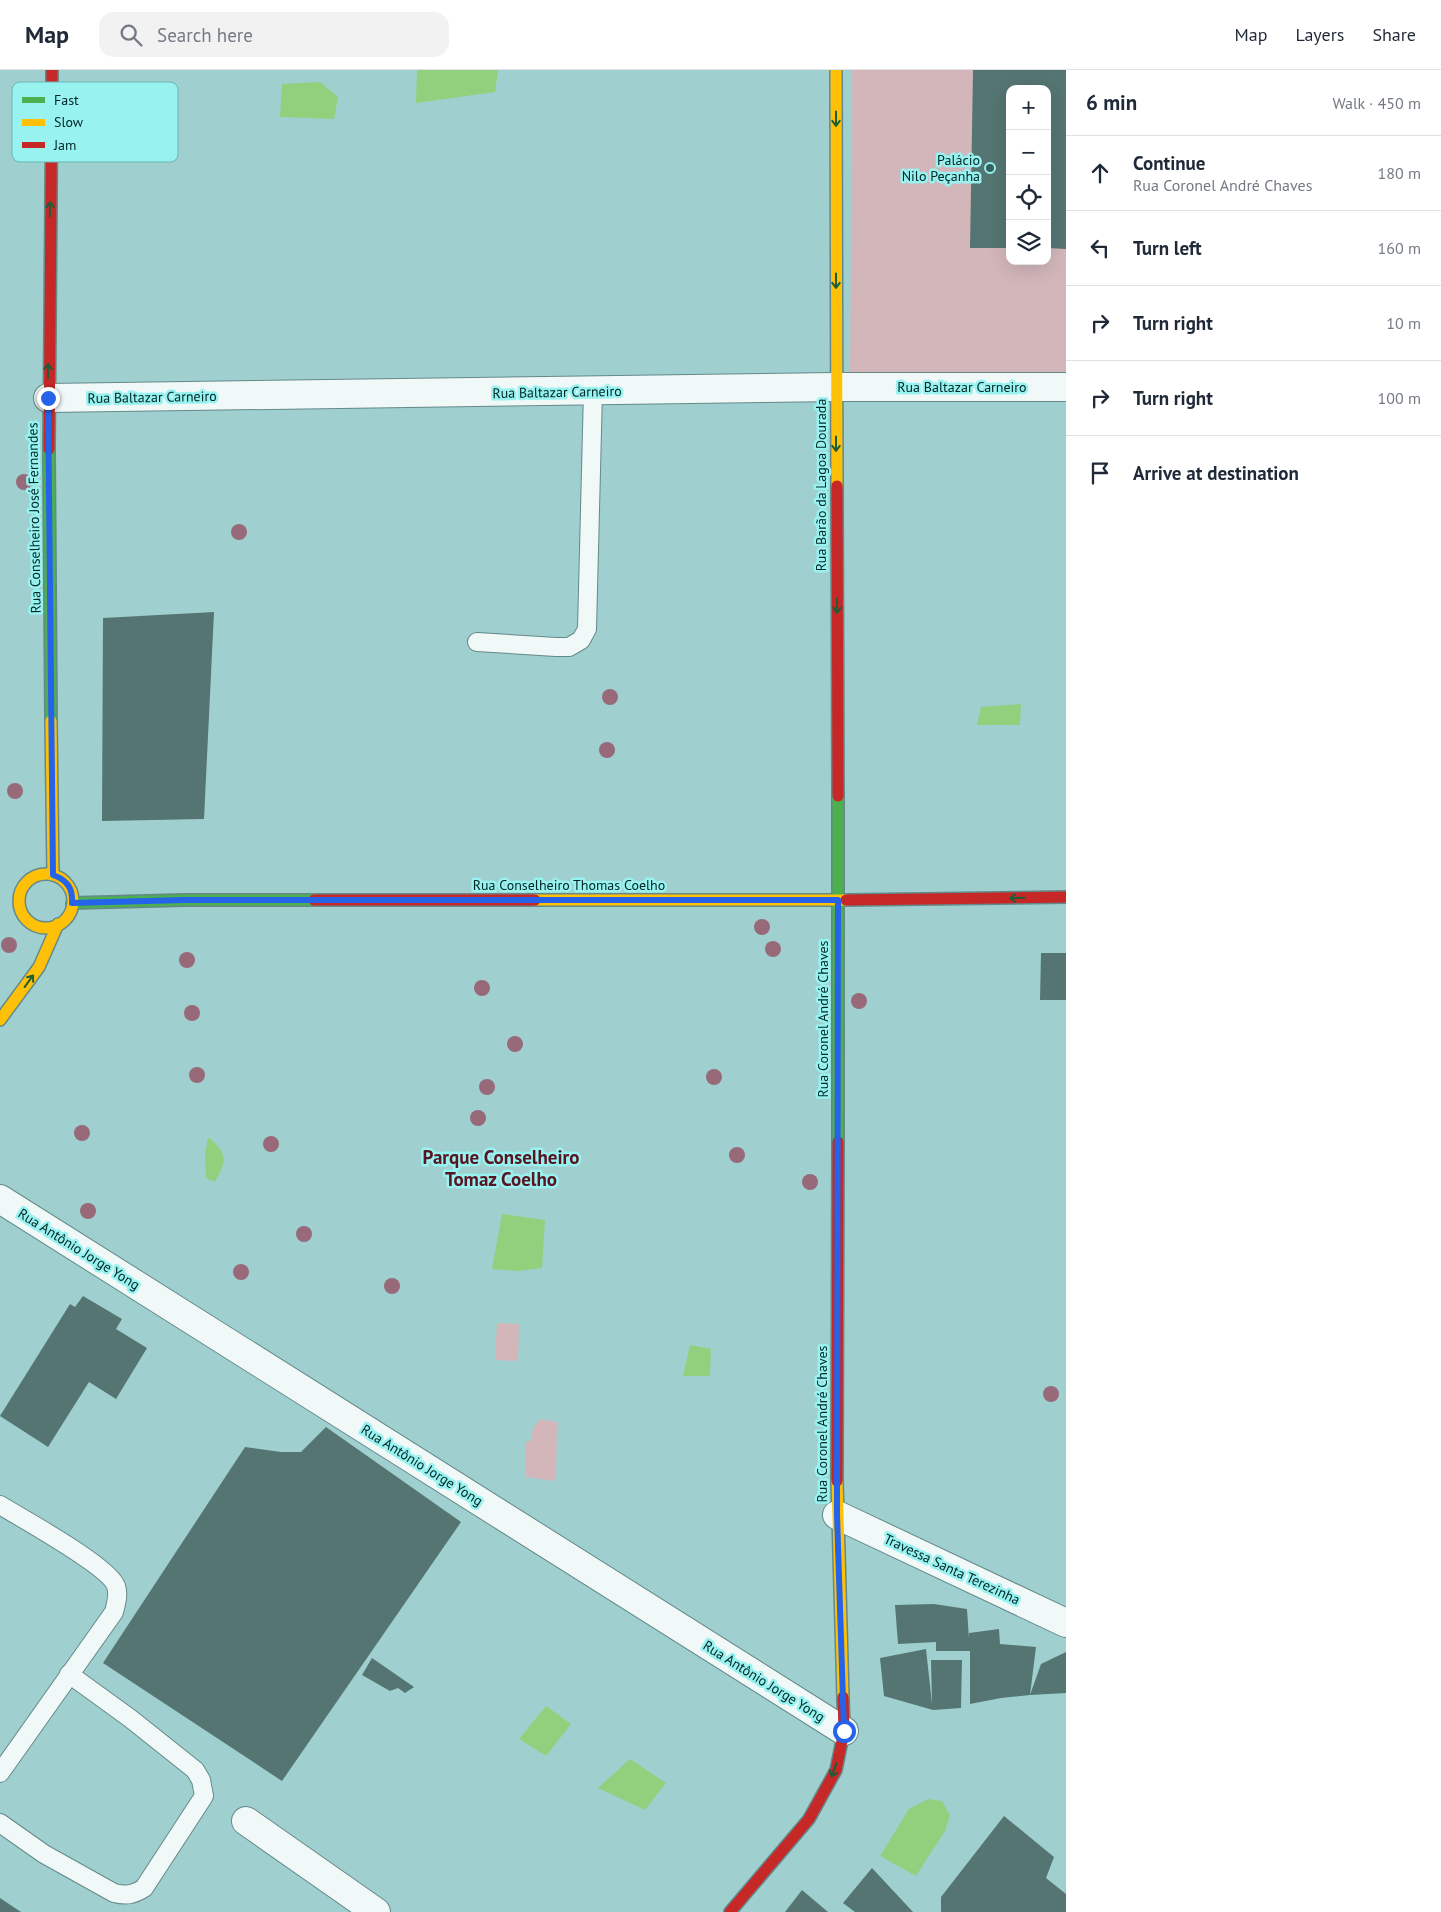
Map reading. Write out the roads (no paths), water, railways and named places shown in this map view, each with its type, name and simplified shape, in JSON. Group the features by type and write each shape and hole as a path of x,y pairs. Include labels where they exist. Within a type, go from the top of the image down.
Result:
{"main road":[{"name":"Rua Barão da Lagoa Dourada","path":"836,70 838,900"},
{"name":"Rua Conselheiro José Fernandes","path":"51,162 48,398 53,875"},
{"path":"44,874 53,875 62,878 69,885 73,894 72,912 66,920 50,929 40,928 24,918 14,900 34,877 44,874"},
{"name":"Rua Conselheiro Thomas Coelho","path":"72,903 184,900 838,900 1066,897"},
{"name":"Rua Coronel André Chaves","path":"730,1912 809,1819 836,1770 844,1731 837,1515 838,900"},
{"path":"0,1020 38,967 58,924"}],"street":[{"name":"Rua Baltazar Carneiro","path":"48,398 836,387 1066,387"},
{"name":"Rua Antônio Jorge Yong","path":"0,1199 844,1731"},
{"name":"Travessa Santa Terezinha","path":"837,1515 1066,1623"},
{"path":"246,1821 376,1912"}],"lane":[{"path":"478,642 569,647 581,640 587,629 593,391"},
{"path":"0,1505 68,1546 110,1575 116,1586 117,1598 114,1612 0,1773"},
{"path":"0,1823 44,1854 114,1893 124,1896 135,1894 144,1888 204,1796 201,1780 195,1770 132,1719 69,1674"}],"place":[{"name":"Palácio Nilo Peçanha","path":"990,168"}],"district":[{"name":"Parque Conselheiro Tomaz Coelho","path":"501,1168"}]}
